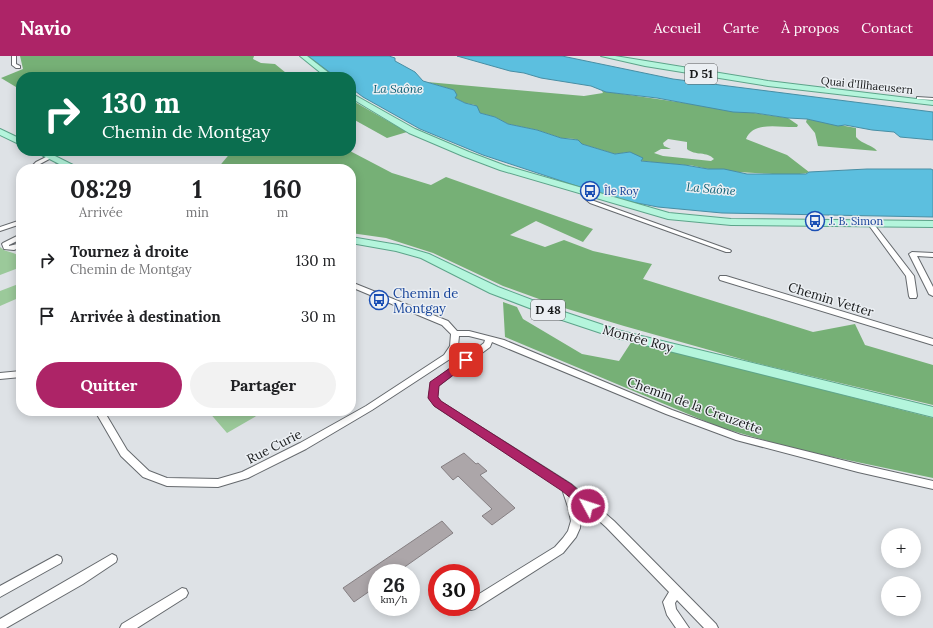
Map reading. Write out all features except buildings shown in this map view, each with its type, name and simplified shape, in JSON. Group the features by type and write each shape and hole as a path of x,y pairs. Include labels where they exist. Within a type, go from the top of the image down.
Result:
{"main road":[{"path":"303,56 324,72"},
{"name":"Quai d'Illhaeusern","path":"604,56 799,88 933,103"},
{"path":"356,98 412,131 453,149 503,168 646,211 688,220 731,222 933,224"},
{"path":"0,132 16,140"},
{"path":"48,156 65,164"},
{"name":"Montée Roy","path":"356,241 398,248 425,256 494,290 557,314 618,334 933,412"}],"street":[{"path":"14,56 14,65 18,67"},
{"path":"918,98 933,99"},
{"path":"37,164 58,161"},
{"path":"50,164 58,161"},
{"path":"53,164 58,161"},
{"path":"589,194 587,198 592,202 728,251"},
{"path":"0,229 16,224"},
{"path":"871,224 910,276 913,296"},
{"path":"16,238 5,244 6,248 16,246"},
{"path":"933,255 912,254 933,294"},
{"name":"Chemin Vetter","path":"723,278 933,342"},
{"path":"356,286 445,323 455,334"},
{"name":"Chemin de la Creuzette","path":"455,334 469,333 501,342 668,412 739,438 933,485"},
{"name":"Rue Curie","path":"356,415 447,357 454,346 455,334"},
{"path":"490,339 487,345 434,385 433,398 438,404 566,487 610,524 712,628"},
{"path":"0,376 16,374"},
{"name":"Rue Curie","path":"102,416 124,453 146,474 167,482 218,483 272,463 355,416"},
{"path":"480,600 559,550 571,538 577,528 574,511 566,487"},
{"path":"0,625 79,580 112,559"},
{"path":"0,592 57,560"},
{"path":"676,592 669,602 671,611 684,628"},
{"path":"126,628 182,593"}],"green space":[{"path":"20,56 254,56 253,59 261,63 275,64 285,72 16,72 16,87 1,78 23,69"},
{"path":"427,82 584,96 603,93 602,91 788,118 798,125 797,127 761,127 750,133 746,139 787,155 809,172 804,174 778,174 745,172 643,161 638,159 630,152 615,154 582,144 575,139 561,138 537,130 508,124 495,117 480,113 475,105 465,103 455,98 456,95 454,90","holes":["668,139 687,142 687,149 690,151 708,155 714,159 711,161 663,156 654,153 661,149 671,149 664,146 663,143"]},
{"path":"356,103 407,132 387,138 356,121"},
{"path":"807,119 856,128 856,137 877,151 818,146 815,133 806,122"},
{"path":"356,154 392,173 431,185 446,177 593,229 583,242 536,221 510,235 545,247 564,240 593,251 652,264 643,279 813,332 855,324 865,345 933,365 933,405 752,362 624,326 561,307 503,286 433,253 386,238 356,234 356,164 221,164 228,156 356,156"},
{"path":"0,247 3,250 16,254 16,269 0,275"},
{"path":"16,285 16,299 0,306 0,291"},
{"path":"503,302 517,307 523,319 582,354 619,361 632,341 933,418 933,478 795,449 719,427 505,337"},
{"path":"212,416 256,416 227,433"}],"water":[{"name":"La Saône","path":"308,56 389,56 395,58 395,61 415,72 423,81 454,90 457,95 455,98 465,103 477,106 480,113 495,117 508,124 537,130 561,138 578,140 582,144 615,154 630,152 643,158 641,161 685,165 708,169 724,169 747,174 806,174 809,172 867,169 931,169 933,170 933,217 722,213 658,207 616,199 483,155 420,129 356,92 356,72 329,72"},
{"path":"457,56 562,56 673,79 933,112 933,140 900,137 894,132 845,125 838,126 807,119 733,112 657,98 606,92 591,86 541,78"}],"place":[{"name":"Île Roy","path":"590,191"},
{"name":"J. B. Simon","path":"815,221"},
{"name":"Chemin de Montgay","path":"379,300"}],"route":[{"path":"466,360 441,378 434,385 432,391 433,398 438,404 566,487 588,506"}]}
